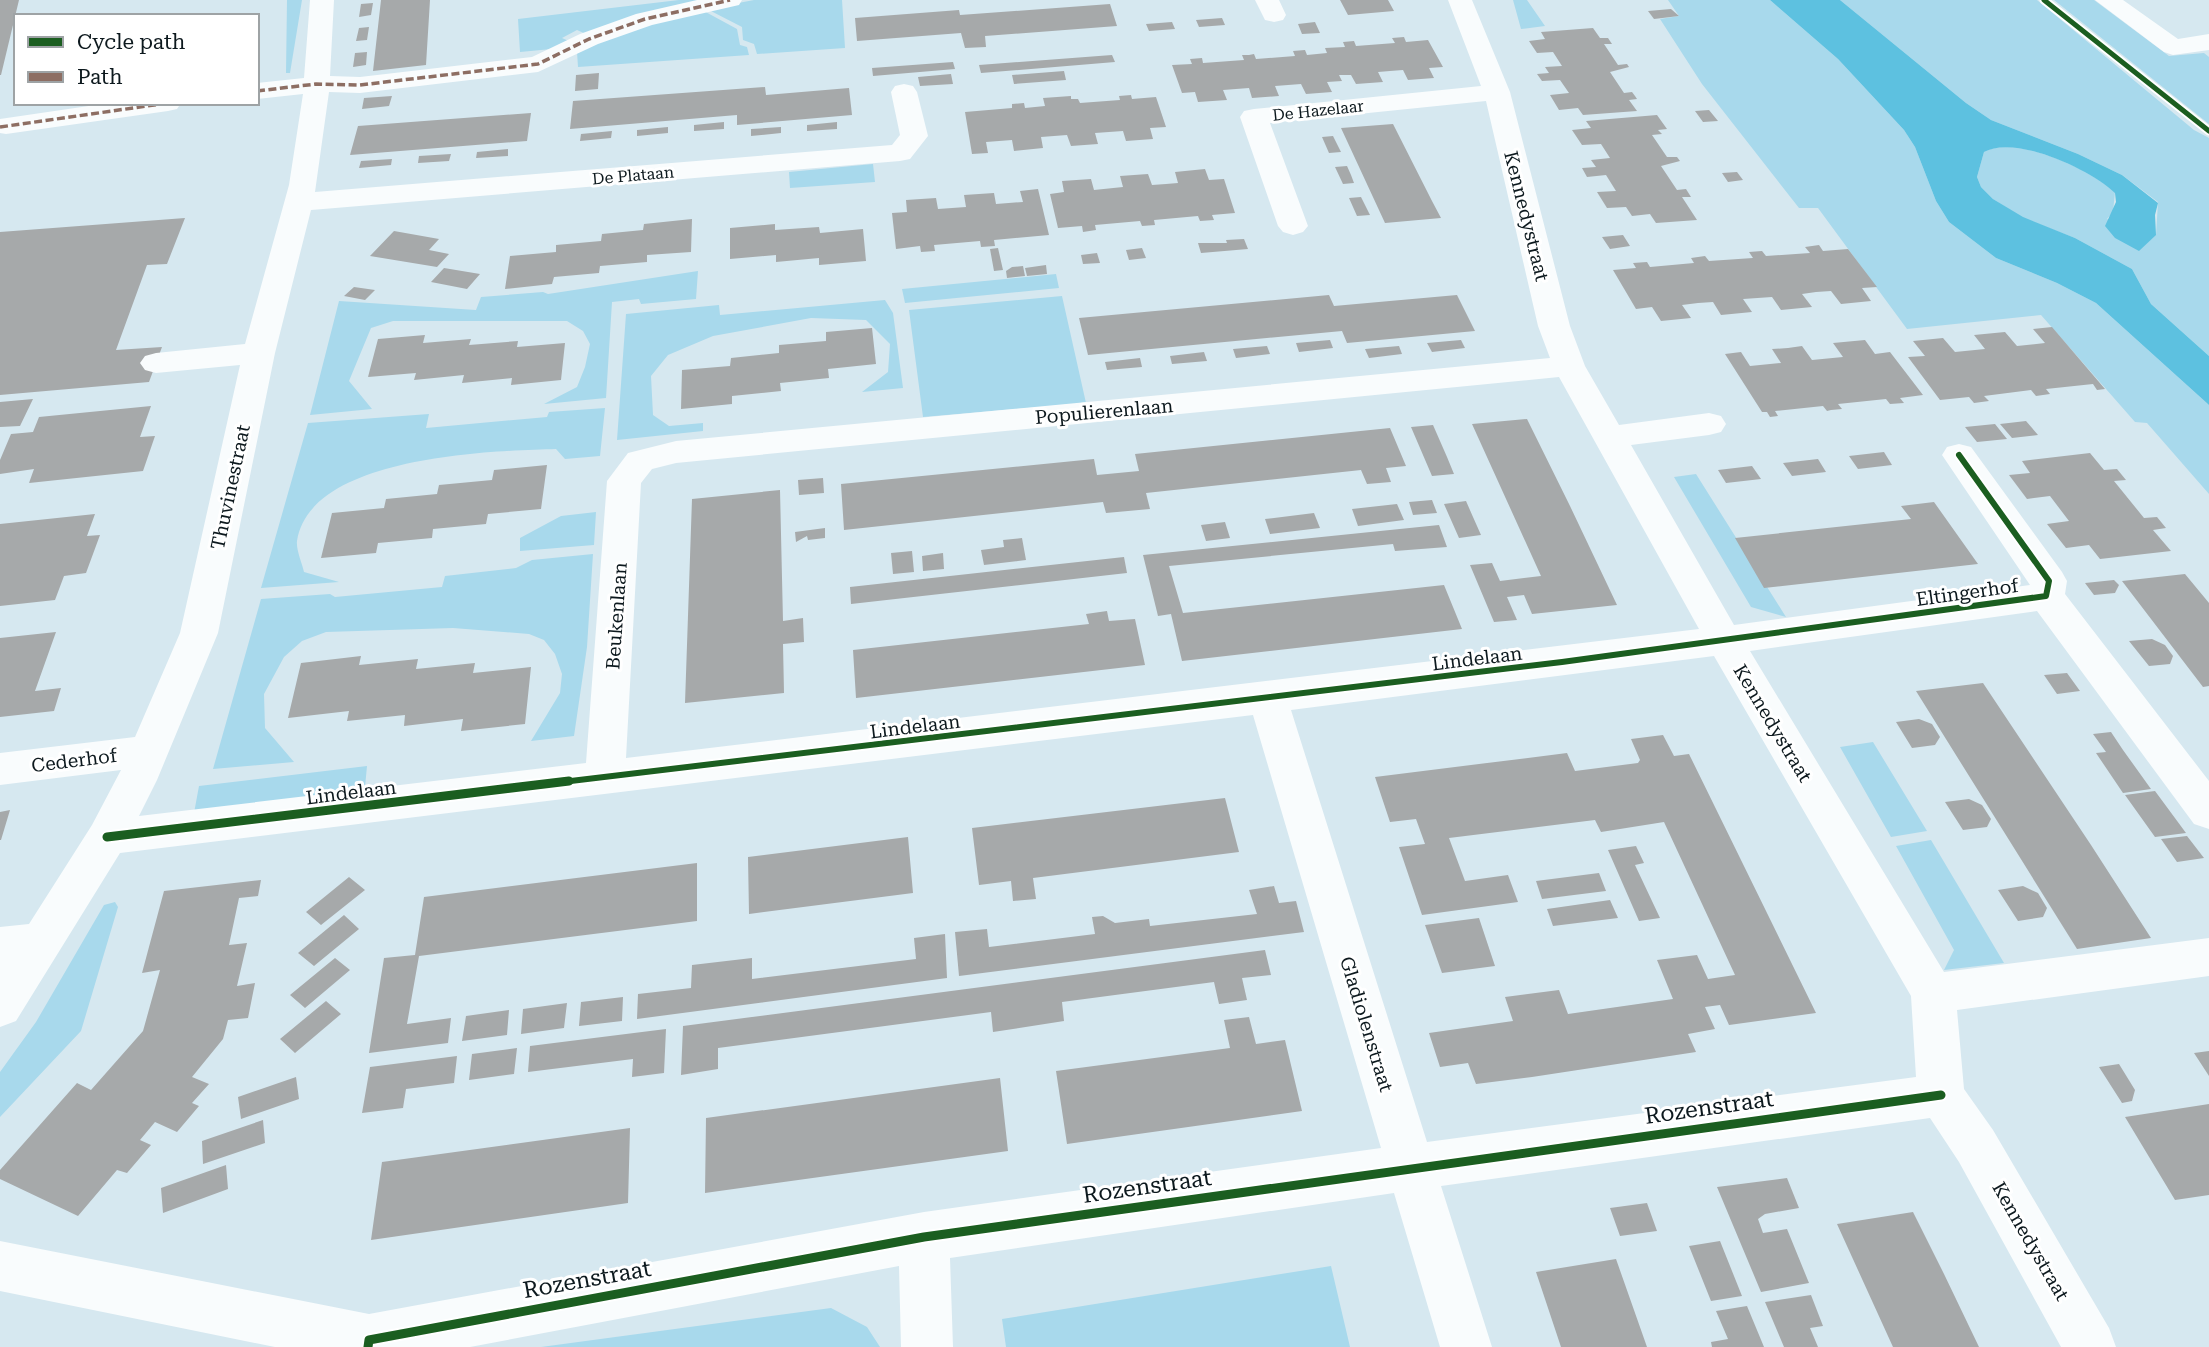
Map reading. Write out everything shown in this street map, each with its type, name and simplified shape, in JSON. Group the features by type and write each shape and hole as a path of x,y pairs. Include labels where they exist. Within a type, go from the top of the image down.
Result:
{"street":[{"name":"Thuvinestraat","path":"0,1007 107,837 149,751 199,633 259,353 303,185 316,84 322,0"},
{"path":"259,91 316,84 360,85 538,64 589,39 645,19 730,0"},
{"name":"Kennedystraat","path":"1460,0 1497,92 1554,326 1569,366 1725,642 1933,993 1941,1095 1976,1146 2090,1347"},
{"path":"2107,0 2173,47 2209,42"},
{"name":"De Plataan","path":"299,202 900,153 914,136 904,92"},
{"name":"De Hazelaar","path":"1293,226 1254,117 1497,92"},
{"path":"6,126 154,105"},
{"path":"156,363 259,353"},
{"name":"Populierenlaan","path":"640,461 676,452 1569,366"},
{"path":"1609,437 1709,424"},
{"name":"Eltingerhof","path":"1959,455 2049,581 2046,596 2209,812"},
{"name":"Beukenlaan","path":"605,778 624,481 640,461"},
{"name":"Eltingerhof","path":"1725,642 2046,596"},
{"name":"Lindelaan","path":"107,837 1268,700 1725,642"},
{"name":"Gladiolenstraat","path":"1268,700 1466,1347"},
{"name":"Cederhof","path":"0,769 149,751"},
{"path":"0,946 42,941"},
{"path":"1933,993 2209,957"},
{"name":"Rozenstraat","path":"0,1266 369,1344 924,1237 1941,1095"},
{"path":"924,1237 927,1347"}],"shaded area":[{"path":"287,0 302,0 290,73 286,73"},
{"path":"679,0 719,0 588,35 577,30 562,38 573,43 562,48 520,52 518,19"},
{"path":"754,0 842,0 845,48 757,54 754,44 743,40 742,27 707,9"},
{"path":"1513,0 1527,0 1545,26 1521,29"},
{"path":"1668,0 1770,0 1838,59 1904,130 1915,147 1936,201 1949,222 1996,258 2057,283 2096,303 2209,405 2209,494 2147,423 2135,422 2041,315 1907,329 1818,208 1799,208 1702,84 1660,19 1679,16"},
{"path":"1840,0 2037,0 2194,130 2209,138 2209,356 2151,304 2132,269 2075,238 2023,218 1993,199 1981,187 1977,177 1984,152 1998,148 2014,148 2052,157 2104,183 2115,192 2113,212 2107,219 2156,235 2158,202 2122,175 2078,154 1991,120 1966,103"},
{"path":"2054,0 2094,0 2169,56 2204,53 2209,57 2209,124"},
{"path":"702,10 737,29 740,45 747,47 749,55 578,67 577,52 601,38"},
{"path":"873,164 875,182 790,188 789,172"},
{"path":"698,271 696,299 641,304 639,299 612,302 606,398 544,404 577,387 585,367 590,344 583,331 567,321 393,321 371,328 349,381 372,409 310,415 339,301 476,310 481,297 543,292 548,294"},
{"path":"1056,274 1059,288 905,303 902,289"},
{"path":"1062,296 1086,403 923,417 909,310"},
{"path":"885,300 893,313 903,388 862,392 888,372 890,344 866,320 811,318 713,336 668,355 651,376 653,415 669,426 703,423 703,431 617,440 626,314 719,305 720,315"},
{"path":"605,408 600,456 565,459 556,449 448,457 367,475 334,491 309,513 297,545 304,572 339,582 261,588 308,423 429,414 426,428 547,417 549,412"},
{"path":"1696,474 1786,617 1751,607 1674,477"},
{"path":"596,512 594,545 520,551 520,538 561,516"},
{"path":"593,554 587,647 574,736 531,741 560,693 562,674 555,654 544,640 529,634 453,628 326,632 302,641 284,657 264,694 265,728 294,762 213,769 261,599 330,594 335,597 442,587 445,576 516,568 532,560"},
{"path":"1873,742 1927,831 1891,837 1840,747"},
{"path":"367,766 365,787 351,796 194,813 199,786"},
{"path":"1931,840 2004,963 1944,970 1954,950 1896,846"},
{"path":"115,902 118,907 81,1031 0,1117 0,1072 36,1022 104,905"},
{"path":"1331,1266 1350,1347 1006,1347 1002,1319"},
{"path":"831,1308 867,1327 880,1347 541,1347"}],"water":[{"path":"1770,0 1840,0 1966,103 1991,120 2078,154 2122,175 2158,203 2155,215 2156,235 2139,251 2115,238 2105,226 2116,202 2115,193 2071,165 2033,151 1998,148 1984,152 1977,177 1981,187 1993,199 2023,217 2075,238 2132,269 2151,304 2209,356 2209,405 2096,303 2057,283 1996,258 1949,222 1936,201 1915,147 1904,130 1838,59"}],"building":[{"path":"0,0 19,0 14,14 0,75"},
{"path":"381,0 430,0 426,65 373,71"},
{"path":"1340,0 1388,0 1394,11 1348,15"},
{"path":"373,3 371,15 359,17 361,4"},
{"path":"1110,4 1117,26 985,36 986,47 965,48 961,33 857,41 855,18 959,10 960,15"},
{"path":"1671,9 1679,16 1654,19 1648,11"},
{"path":"1222,18 1225,25 1199,27 1196,20"},
{"path":"1172,22 1175,29 1149,31 1146,24"},
{"path":"1315,22 1320,33 1302,34 1298,24"},
{"path":"369,27 367,40 356,41 359,28"},
{"path":"1593,28 1600,38 1608,38 1612,44 1604,44 1618,65 1627,64 1629,67 1610,72 1624,93 1632,92 1635,96 1637,99 1629,100 1637,111 1583,115 1578,108 1559,110 1550,95 1569,93 1560,80 1542,81 1537,74 1549,73 1545,67 1562,66 1553,52 1537,53 1529,41 1545,39 1541,32"},
{"path":"1404,37 1406,42 1428,40 1443,67 1429,68 1434,78 1408,80 1403,70 1378,72 1383,82 1356,84 1351,75 1339,75 1342,81 1327,82 1332,92 1306,94 1301,84 1275,86 1279,96 1252,98 1249,88 1223,90 1227,100 1198,102 1195,92 1182,93 1172,65 1192,64 1190,59 1202,58 1203,63 1244,60 1242,55 1254,54 1256,59 1295,56 1293,51 1305,50 1307,55 1327,53 1325,48 1345,47 1343,42 1354,41 1356,46 1395,43 1392,38"},
{"path":"367,52 366,65 353,67 355,53"},
{"path":"1112,55 1115,62 981,73 979,65"},
{"path":"953,62 955,69 873,76 872,68"},
{"path":"1064,71 1066,80 1014,84 1012,75"},
{"path":"599,73 598,89 575,91 576,75"},
{"path":"951,74 953,84 920,86 918,77"},
{"path":"765,87 766,95 849,88 852,115 737,125 737,115 570,129 573,101"},
{"path":"1131,95 1132,99 1156,97 1166,127 1150,128 1153,139 1126,141 1123,131 1095,133 1098,144 1071,146 1067,135 1041,137 1043,148 1014,151 1012,140 986,142 988,153 972,154 965,112 1012,108 1012,104 1024,103 1025,108 1045,106 1043,98 1071,96 1071,99 1078,99 1080,103 1120,100 1119,96"},
{"path":"392,96 389,106 362,109 364,98"},
{"path":"1709,110 1718,121 1703,122 1695,111"},
{"path":"531,113 527,141 350,155 358,126"},
{"path":"1657,115 1667,129 1658,130 1662,134 1652,135 1667,157 1677,157 1680,161 1661,166 1677,190 1686,189 1691,197 1682,197 1697,220 1656,223 1650,214 1632,216 1626,207 1607,208 1597,192 1616,191 1606,175 1587,177 1582,168 1596,167 1591,160 1610,158 1601,144 1582,145 1572,130 1591,128 1586,121"},
{"path":"724,122 724,129 694,131 694,125"},
{"path":"837,122 837,129 807,131 807,125"},
{"path":"1393,124 1441,218 1385,223 1341,128"},
{"path":"668,127 668,133 637,136 637,130"},
{"path":"781,127 781,133 751,136 751,129"},
{"path":"612,131 611,138 580,141 581,134"},
{"path":"1333,136 1341,152 1329,153 1322,137"},
{"path":"508,149 508,156 476,158 477,152"},
{"path":"451,154 449,161 418,163 419,156"},
{"path":"392,159 391,165 359,168 361,161"},
{"path":"1347,166 1354,183 1343,184 1335,167"},
{"path":"1205,169 1209,180 1224,179 1235,213 1212,215 1214,220 1200,221 1198,216 1154,220 1155,225 1142,226 1140,221 1095,225 1096,230 1083,232 1082,226 1058,228 1050,194 1064,192 1062,181 1091,179 1094,190 1123,187 1120,176 1148,174 1152,185 1178,183 1175,172"},
{"path":"1737,172 1743,180 1728,182 1722,173"},
{"path":"1038,189 1049,235 994,240 995,246 981,247 980,241 934,245 935,251 921,252 920,246 896,249 892,213 907,212 906,200 936,198 938,209 966,207 964,195 994,193 996,204 1023,202 1020,191"},
{"path":"1361,197 1370,215 1357,216 1349,198"},
{"path":"185,218 167,264 147,265 116,350 162,347 149,382 0,395 0,232"},
{"path":"692,219 691,252 647,255 647,262 600,266 599,273 554,277 552,284 505,289 510,256 556,252 556,245 601,241 602,234 643,230 644,224"},
{"path":"775,224 775,230 819,227 820,233 863,229 866,261 819,265 819,258 776,262 776,255 730,259 730,228"},
{"path":"394,231 439,239 429,250 449,254 437,267 370,256"},
{"path":"1623,235 1630,246 1610,249 1602,237"},
{"path":"1244,239 1248,249 1201,253 1198,243 1227,243 1226,240"},
{"path":"1819,245 1823,251 1848,249 1877,287 1862,288 1871,301 1841,304 1831,291 1816,292 1802,294 1812,307 1781,310 1772,297 1743,299 1752,312 1721,315 1713,302 1698,303 1682,305 1691,318 1661,321 1652,307 1636,309 1613,270 1636,268 1633,263 1647,262 1650,267 1694,263 1691,258 1705,256 1709,261 1753,258 1749,252 1762,251 1766,256 1810,253 1805,247"},
{"path":"998,248 1003,270 994,271 990,249"},
{"path":"1142,248 1146,258 1129,260 1126,250"},
{"path":"1097,253 1100,263 1083,264 1081,255"},
{"path":"1046,265 1047,274 1027,276 1025,268"},
{"path":"1023,266 1025,276 1007,278 1006,271 1012,267"},
{"path":"444,268 480,274 467,289 431,282"},
{"path":"354,287 375,290 365,300 344,296"},
{"path":"1329,295 1334,306 1457,295 1475,331 1347,343 1342,331 1088,355 1079,318"},
{"path":"2052,327 2105,389 2097,390 2093,384 2046,389 2050,394 2036,396 2031,390 1984,396 1989,401 1974,403 1969,397 1940,400 1908,357 1925,356 1913,341 1943,338 1955,352 1985,349 1974,335 2005,332 2017,346 2045,343 2033,329"},
{"path":"872,328 876,364 828,369 829,378 780,383 781,391 732,396 732,404 681,409 682,370 730,366 731,358 779,353 779,345 826,341 826,332"},
{"path":"425,335 423,343 471,339 469,345 518,341 517,347 565,343 561,380 511,385 512,378 462,383 464,375 414,380 416,373 368,377 378,339"},
{"path":"1330,340 1333,348 1299,352 1296,343"},
{"path":"1461,340 1465,348 1432,352 1427,343"},
{"path":"1865,340 1875,354 1890,352 1923,395 1900,398 1904,403 1890,404 1886,399 1838,404 1842,409 1827,411 1823,406 1775,411 1778,416 1770,417 1767,412 1762,412 1725,354 1741,352 1750,366 1781,363 1772,349 1802,346 1812,360 1843,357 1833,343"},
{"path":"1267,346 1270,354 1236,358 1233,349"},
{"path":"1399,346 1402,354 1369,358 1365,349"},
{"path":"1204,352 1207,361 1172,364 1170,356"},
{"path":"1140,358 1142,367 1107,370 1105,362"},
{"path":"33,399 20,426 0,427 0,402"},
{"path":"151,406 140,437 155,436 143,471 29,483 34,469 0,474 0,460 11,434 33,432 39,417"},
{"path":"1527,419 1617,605 1532,614 1524,595 1507,597 1517,620 1494,622 1470,565 1492,563 1500,581 1541,576 1472,424"},
{"path":"2026,421 2038,435 2012,438 2000,424"},
{"path":"1995,424 2007,439 1977,442 1965,427"},
{"path":"1433,425 1454,474 1432,476 1411,427"},
{"path":"1390,428 1406,466 1386,468 1391,482 1367,484 1361,470 1146,493 1150,509 1106,513 1103,502 844,530 841,484 1094,459 1097,475 1139,471 1135,454"},
{"path":"1884,452 1892,465 1858,469 1849,456"},
{"path":"2090,453 2104,470 2117,469 2126,480 2114,481 2144,518 2157,517 2166,528 2153,530 2171,551 2100,559 2089,545 2066,548 2047,524 2069,521 2050,496 2027,499 2009,475 2030,473 2022,461"},
{"path":"1818,459 1826,472 1792,476 1783,463"},
{"path":"547,465 541,509 488,514 486,524 433,529 432,538 378,543 376,553 321,558 332,513 384,508 386,499 437,494 439,485 492,480 494,470"},
{"path":"1752,466 1761,479 1726,483 1718,470"},
{"path":"823,478 824,493 799,495 798,480"},
{"path":"780,490 783,621 803,618 804,642 783,644 784,693 685,703 692,499"},
{"path":"1432,500 1437,513 1413,515 1409,502"},
{"path":"1466,501 1481,535 1459,538 1444,504"},
{"path":"1934,502 1978,564 1764,588 1735,538 1911,519 1901,506"},
{"path":"1397,504 1404,520 1358,526 1352,509"},
{"path":"1314,513 1320,528 1270,534 1265,519"},
{"path":"95,514 87,536 100,535 86,573 64,576 55,600 0,606 0,524"},
{"path":"1225,522 1230,538 1206,541 1201,525"},
{"path":"1439,525 1447,547 1395,551 1393,544 1169,566 1183,613 1444,585 1462,629 1182,661 1171,614 1158,616 1143,555"},
{"path":"825,528 825,538 808,540 807,536 796,542 795,532"},
{"path":"1022,538 1026,560 984,565 981,550 1004,547 1003,540"},
{"path":"912,551 914,572 893,574 891,553"},
{"path":"943,553 944,569 923,571 922,556"},
{"path":"1124,557 1127,573 851,604 850,587"},
{"path":"2185,574 2209,603 2209,686 2203,687 2122,581"},
{"path":"2114,580 2119,585 2115,593 2094,595 2085,583"},
{"path":"1107,611 1109,621 1135,619 1145,665 856,698 853,650 1089,624 1086,614"},
{"path":"56,632 35,691 61,688 54,711 0,717 0,638"},
{"path":"2152,639 2165,645 2173,656 2170,664 2149,666 2129,641"},
{"path":"361,656 359,665 418,659 416,669 475,663 473,673 531,667 525,724 461,731 463,719 404,726 405,715 347,721 349,711 288,718 301,663"},
{"path":"2067,673 2080,691 2057,694 2044,675"},
{"path":"1983,683 2151,938 2077,949 1916,691"},
{"path":"1919,719 1932,724 1940,737 1935,745 1912,748 1896,722"},
{"path":"2111,732 2151,789 2123,793 2096,753 2106,752 2093,734"},
{"path":"1663,735 1674,756 1689,754 1816,1013 1729,1025 1720,1005 1705,1007 1715,1029 1688,1034 1696,1052 1532,1077 1476,1084 1468,1063 1440,1067 1429,1033 1513,1021 1505,997 1559,990 1568,1014 1673,999 1657,960 1697,955 1708,979 1735,975 1664,822 1601,832 1595,820 1449,838 1465,881 1508,875 1518,902 1422,915 1399,847 1425,844 1416,819 1390,822 1375,777 1567,753 1575,771 1638,763 1640,760 1631,739"},
{"path":"2155,791 2186,833 2155,837 2125,795"},
{"path":"1225,798 1239,852 1033,878 1036,899 1013,901 1011,881 979,885 972,828"},
{"path":"1969,799 1982,805 1991,819 1987,827 1963,830 1945,802"},
{"path":"10,810 1,840 0,840 0,812"},
{"path":"2187,836 2204,858 2177,862 2161,839"},
{"path":"908,837 913,893 749,914 748,857"},
{"path":"1636,846 1644,863 1635,865 1660,918 1639,921 1608,850"},
{"path":"697,863 697,921 419,956 407,1024 451,1018 448,1043 369,1053 384,958 415,955 424,897"},
{"path":"1599,873 1606,891 1542,899 1536,881"},
{"path":"349,877 365,890 321,925 306,912"},
{"path":"261,880 258,896 239,898 229,945 247,943 237,986 255,983 248,1018 228,1020 223,1039 192,1077 209,1084 192,1103 199,1106 177,1132 155,1122 140,1140 151,1145 127,1173 117,1170 78,1216 0,1179 0,1170 77,1083 91,1090 143,1031 160,970 142,973 164,891"},
{"path":"1274,886 1279,903 1296,901 1304,932 959,976 955,932 987,929 989,947 1095,934 1092,917 1103,916 1115,923 1149,919 1150,926 1257,914 1249,890"},
{"path":"2023,886 2038,893 2047,908 2043,917 2018,921 1998,890"},
{"path":"1610,900 1618,918 1553,926 1547,909"},
{"path":"344,915 359,929 314,966 298,953"},
{"path":"1479,918 1495,966 1442,973 1425,925"},
{"path":"945,934 947,978 637,1019 638,994 691,988 692,965 752,958 752,979 916,959 914,938"},
{"path":"1265,950 1271,975 1242,978 1247,1000 1219,1004 1214,982 1062,1002 1064,1021 993,1032 991,1012 718,1048 718,1069 681,1075 683,1026"},
{"path":"335,958 350,970 305,1008 290,995"},
{"path":"623,997 622,1021 579,1026 581,1002"},
{"path":"326,1001 341,1014 295,1053 280,1039"},
{"path":"567,1003 564,1028 521,1034 523,1009"},
{"path":"509,1010 507,1035 462,1041 466,1016"},
{"path":"1249,1017 1256,1044 1285,1040 1302,1111 1067,1144 1056,1071 1230,1048 1224,1020"},
{"path":"666,1029 664,1073 632,1077 633,1059 528,1072 530,1046"},
{"path":"517,1048 514,1074 469,1080 472,1054"},
{"path":"2209,1051 2209,1076 2194,1053"},
{"path":"457,1056 454,1083 406,1089 403,1108 362,1113 370,1067"},
{"path":"2119,1064 2135,1090 2132,1101 2122,1103 2099,1067"},
{"path":"296,1077 299,1099 241,1119 238,1097"},
{"path":"1000,1078 1008,1151 705,1193 706,1118"},
{"path":"2209,1104 2209,1195 2175,1200 2125,1117"},
{"path":"263,1120 265,1143 203,1164 202,1141"},
{"path":"630,1128 628,1203 371,1240 382,1162"},
{"path":"226,1165 228,1189 163,1213 161,1188"},
{"path":"1787,1178 1799,1208 1765,1214 1758,1219 1763,1233 1787,1229 1809,1283 1761,1292 1717,1187"},
{"path":"1647,1203 1657,1231 1620,1236 1610,1208"},
{"path":"1913,1212 1979,1347 1893,1347 1837,1224"},
{"path":"1720,1241 1742,1296 1711,1301 1689,1246"},
{"path":"1616,1259 1647,1347 1561,1347 1536,1272"},
{"path":"1811,1295 1823,1326 1810,1328 1818,1347 1784,1347 1765,1302"},
{"path":"1747,1306 1764,1347 1712,1347 1711,1342 1728,1339 1716,1311"}],"marked path":[{"path":"259,91 316,84 360,85 538,64 589,39 645,19 730,0"},
{"path":"0,127 154,105"}],"cycle path":[{"path":"2044,0 2209,131"},
{"path":"107,837 1562,662 2046,596 2049,581 1959,455"},
{"path":"368,1347 369,1340 924,1237 1941,1095"}]}
